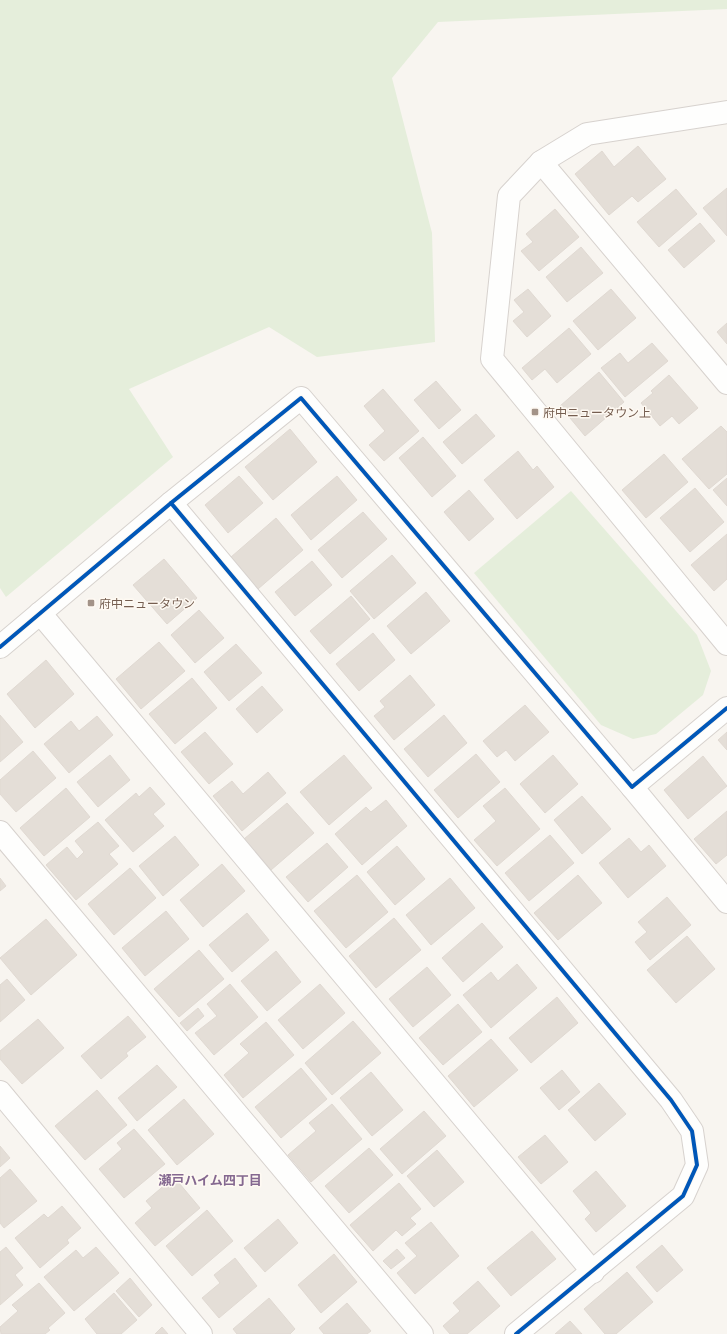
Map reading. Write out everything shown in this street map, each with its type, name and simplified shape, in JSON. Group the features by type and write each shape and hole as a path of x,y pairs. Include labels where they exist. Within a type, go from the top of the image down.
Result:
{"street":[{"path":"726,114 587,134 540,162 509,196 492,359 727,644"},
{"path":"540,162 727,383"},
{"path":"0,646 171,503 301,398 632,787 727,902"},
{"path":"171,503 671,1100 692,1131 697,1165 683,1196 593,1272 516,1334"},
{"path":"40,613 593,1272"},
{"path":"632,787 727,708"},
{"path":"0,832 422,1334"},
{"path":"0,1092 200,1334"}],"green space":[{"path":"0,0 727,0 727,9 438,22 392,78 432,233 435,342 317,357 269,327 129,389 173,457 6,597 0,588"},
{"path":"571,491 697,635 711,671 703,695 656,734 633,739 601,725 474,573"}],"building":[{"path":"638,146 666,179 638,202 632,196 609,215 575,174 602,151 614,167"},
{"path":"727,188 727,236 703,208"},
{"path":"676,189 697,214 659,247 637,222"},
{"path":"555,209 579,237 539,271 521,251 533,242 526,234"},
{"path":"700,223 715,241 684,268 668,250"},
{"path":"581,247 603,273 567,302 546,277"},
{"path":"528,289 551,316 527,337 513,321 524,312 514,300"},
{"path":"611,289 636,318 598,350 573,321"},
{"path":"727,323 727,344 717,332"},
{"path":"569,328 591,354 557,383 545,369 532,380 522,368"},
{"path":"652,343 668,361 625,397 601,368 620,353 628,363"},
{"path":"599,372 624,402 585,436 560,406"},
{"path":"669,375 698,408 679,424 672,416 660,426 641,403 653,393 651,391"},
{"path":"436,381 461,410 439,429 414,400"},
{"path":"383,389 419,431 384,461 369,445 385,431 364,406"},
{"path":"476,414 495,436 462,464 443,442"},
{"path":"721,426 727,432 727,474 709,489 682,459"},
{"path":"290,429 317,462 273,500 245,467"},
{"path":"423,437 456,476 432,497 399,458"},
{"path":"518,451 533,470 537,466 554,487 517,519 484,480"},
{"path":"664,454 688,482 646,518 622,490"},
{"path":"239,476 263,503 228,533 205,505"},
{"path":"337,476 357,500 311,540 291,515"},
{"path":"727,478 727,506 713,490"},
{"path":"695,488 724,522 690,552 660,518"},
{"path":"469,490 494,519 469,541 444,512"},
{"path":"363,512 387,539 342,578 318,550"},
{"path":"276,518 303,550 258,589 231,557"},
{"path":"727,534 727,579 714,591 691,565"},
{"path":"392,555 416,583 374,619 350,591"},
{"path":"164,559 197,598 167,624 133,585"},
{"path":"312,561 332,585 295,616 275,592"},
{"path":"426,592 450,621 411,654 387,626"},
{"path":"351,596 370,619 330,654 310,631"},
{"path":"199,610 224,638 195,663 171,635"},
{"path":"373,633 395,660 359,691 336,664"},
{"path":"159,642 185,671 141,709 116,679"},
{"path":"236,644 262,673 229,701 204,672"},
{"path":"46,660 74,694 35,728 7,694"},
{"path":"410,675 435,705 394,740 374,716 385,707 380,701"},
{"path":"192,678 217,708 175,744 149,714"},
{"path":"262,686 283,710 257,733 236,709"},
{"path":"525,705 549,732 515,761 506,750 497,757 483,741"},
{"path":"0,715 23,742 0,762"},
{"path":"444,715 467,743 428,777 404,749"},
{"path":"97,716 113,735 69,773 44,744 71,721 79,731"},
{"path":"205,732 233,764 209,784 181,752"},
{"path":"727,732 727,750 718,740"},
{"path":"33,751 56,778 16,812 0,794 0,780"},
{"path":"476,754 500,782 458,818 434,790"},
{"path":"110,755 130,780 98,807 77,782"},
{"path":"344,755 372,788 329,825 300,792"},
{"path":"553,755 578,784 545,813 520,784"},
{"path":"703,756 727,786 688,819 664,790"},
{"path":"268,772 286,793 242,831 213,796 232,781 243,794"},
{"path":"150,787 165,804 153,814 164,826 133,852 105,820 136,793 139,797"},
{"path":"66,788 90,817 44,856 20,828"},
{"path":"505,788 540,829 497,866 474,840 496,821 483,806"},
{"path":"582,796 611,829 582,854 554,820"},
{"path":"386,800 407,826 362,865 335,834 366,807 371,812"},
{"path":"287,803 314,833 271,870 244,839"},
{"path":"727,811 727,855 716,864 694,839"},
{"path":"98,822 119,846 109,854 118,864 76,900 46,865 67,847 77,859 84,852 75,841"},
{"path":"550,835 574,863 529,901 505,873"},
{"path":"175,836 199,865 163,896 139,866"},
{"path":"629,838 641,852 649,845 666,866 628,898 599,863"},
{"path":"327,843 348,867 308,902 286,877"},
{"path":"397,846 425,879 395,905 367,872"},
{"path":"222,864 245,891 203,927 180,900"},
{"path":"130,868 156,898 114,935 88,904"},
{"path":"357,875 388,912 346,948 314,911"},
{"path":"578,875 602,903 558,940 534,913"},
{"path":"0,878 6,886 0,891"},
{"path":"450,878 475,908 431,945 406,915"},
{"path":"667,897 691,925 650,960 635,942 647,932 638,922"},
{"path":"166,911 189,939 145,976 122,948"},
{"path":"247,913 269,940 232,972 209,945"},
{"path":"394,918 421,950 376,988 349,956"},
{"path":"46,919 77,955 31,995 0,958"},
{"path":"482,923 503,947 463,982 442,958"},
{"path":"687,936 715,969 676,1003 647,970"},
{"path":"199,950 224,979 179,1017 154,989"},
{"path":"276,951 301,982 267,1011 241,981"},
{"path":"517,964 537,988 491,1028 463,995 491,972 498,981"},
{"path":"427,967 451,995 413,1027 389,999"},
{"path":"7,979 25,1000 0,1022 0,985"},
{"path":"230,984 258,1017 214,1055 195,1033 217,1016 207,1004"},
{"path":"320,984 345,1013 303,1049 278,1020"},
{"path":"557,997 578,1023 531,1063 509,1038"},
{"path":"458,1004 482,1032 443,1065 419,1038"},
{"path":"198,1008 204,1016 187,1031 180,1023"},
{"path":"128,1016 146,1037 126,1053 128,1056 101,1079 81,1056"},
{"path":"38,1019 64,1048 22,1084 0,1059 0,1051"},
{"path":"353,1021 381,1053 332,1095 305,1063"},
{"path":"266,1022 294,1055 243,1098 224,1075 249,1053 240,1044"},
{"path":"491,1039 518,1070 474,1107 448,1076"},
{"path":"157,1065 177,1087 137,1121 118,1098"},
{"path":"301,1068 327,1099 281,1138 255,1107"},
{"path":"562,1070 580,1092 559,1110 540,1088"},
{"path":"371,1072 403,1110 372,1136 340,1098"},
{"path":"599,1083 626,1114 595,1141 568,1110"},
{"path":"97,1090 127,1125 85,1160 55,1126"},
{"path":"184,1099 214,1134 177,1165 148,1130"},
{"path":"332,1104 362,1139 311,1182 288,1155 316,1131 309,1123"},
{"path":"424,1111 446,1136 402,1174 380,1149"},
{"path":"134,1129 165,1164 124,1198 99,1169 122,1149 117,1143"},
{"path":"545,1135 568,1162 541,1184 518,1157"},
{"path":"0,1146 10,1158 0,1167"},
{"path":"369,1148 393,1175 349,1213 325,1186"},
{"path":"437,1150 464,1182 434,1207 407,1176"},
{"path":"10,1169 37,1201 4,1228 0,1223 0,1178"},
{"path":"596,1171 626,1206 596,1232 585,1219 591,1213 573,1191"},
{"path":"174,1177 200,1208 155,1246 135,1223 152,1208 146,1201"},
{"path":"399,1183 421,1209 410,1218 416,1224 402,1236 396,1230 373,1251 350,1225"},
{"path":"62,1206 81,1228 67,1240 69,1243 40,1268 15,1238 44,1214 48,1218"},
{"path":"207,1210 233,1241 192,1276 166,1246"},
{"path":"278,1219 298,1243 265,1272 244,1248"},
{"path":"431,1222 459,1256 415,1294 397,1273 417,1256 405,1243"},
{"path":"532,1231 556,1259 511,1296 487,1268"},
{"path":"662,1245 683,1270 657,1292 636,1267"},
{"path":"6,1247 23,1268 15,1275 23,1285 0,1305 0,1252"},
{"path":"96,1247 119,1273 74,1311 44,1277 76,1250 83,1258"},
{"path":"397,1249 405,1258 391,1269 383,1261"},
{"path":"334,1254 357,1282 321,1313 298,1285"},
{"path":"235,1258 257,1286 219,1318 202,1298 220,1283 214,1275"},
{"path":"627,1272 653,1302 616,1334 605,1334 584,1309"},
{"path":"130,1278 152,1305 139,1317 116,1291"},
{"path":"478,1281 500,1306 467,1334 450,1334 443,1326 460,1311 453,1303"},
{"path":"39,1283 65,1313 48,1328 50,1330 45,1334 1,1334 0,1327 18,1311 12,1305"},
{"path":"114,1293 137,1320 121,1334 97,1334 85,1319"},
{"path":"269,1298 295,1329 290,1334 237,1334 233,1329"},
{"path":"347,1303 371,1331 367,1334 324,1334 319,1328"},
{"path":"570,1321 582,1334 555,1334"},
{"path":"162,1327 168,1334 155,1334"}],"cycle path":[{"path":"0,647 171,503 301,398 632,787 727,708"},
{"path":"171,503 671,1100 692,1131 697,1165 683,1196 516,1334"}],"place":[{"name":"府中ニュータウン上","path":"535,412"},
{"name":"府中ニュータウン","path":"91,603"}],"district":[{"name":"瀬戸ハイム四丁目","path":"210,1180"}]}
